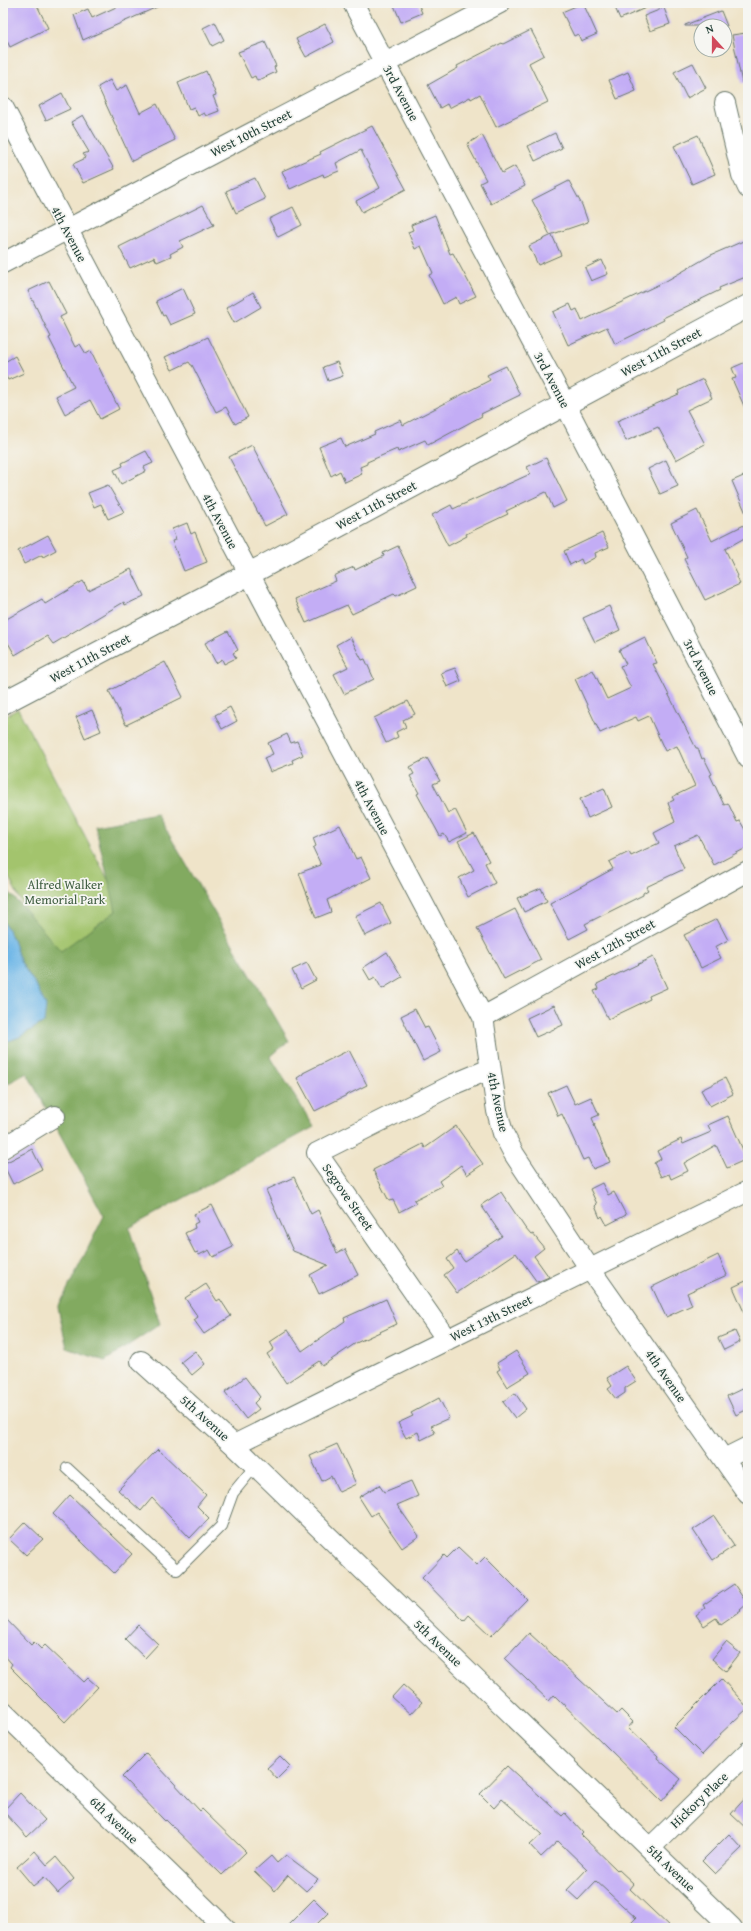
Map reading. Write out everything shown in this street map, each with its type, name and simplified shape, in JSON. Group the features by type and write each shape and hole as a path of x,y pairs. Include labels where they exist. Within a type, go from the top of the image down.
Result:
{"street":[{"name":"3rd Avenue","path":"353,3 565,404 748,758"},
{"name":"West 10th Street","path":"3,263 500,3"},
{"path":"725,103 742,175 748,188"},
{"name":"4th Avenue","path":"3,107 483,1017 497,1111 503,1133 514,1154 590,1269 748,1494"},
{"name":"West 11th Street","path":"3,703 249,574 748,306"},
{"name":"West 12th Street","path":"483,1017 748,871"},
{"name":"Segrove Street","path":"447,1340 317,1153 454,1084 490,1069"},
{"path":"3,1148 55,1116"},
{"name":"West 13th Street","path":"234,1445 748,1191"},
{"name":"5th Avenue","path":"141,1361 234,1445 732,1928"},
{"path":"724,1459 748,1447"},
{"name":"6th Avenue","path":"3,1712 224,1928"},
{"name":"Hickory Place","path":"650,1848 748,1752"}],"lane":[{"path":"67,1468 177,1570 221,1526 233,1493 255,1466"}],"green space":[{"name":"Alfred Walker Memorial Park","path":"18,709 132,925 54,966 3,866 3,717"},
{"path":"157,814 289,1041 270,1056 314,1127 129,1228 160,1324 105,1361 67,1348 58,1308 104,1216 27,1073 3,1086 3,1043 19,1037 44,1022 37,987 20,961 12,937 3,921 3,885 61,951 116,911 95,825"}],"water":[{"path":"3,921 12,937 20,961 37,987 46,1006 44,1022 19,1037 3,1043"}],"building":[{"path":"3,3 36,3 48,28 10,47 3,33"},
{"path":"125,3 166,3 83,40 74,15 88,9 92,18"},
{"path":"393,3 418,3 422,13 401,22"},
{"path":"583,3 597,34 581,41 578,34 574,36 562,12"},
{"path":"613,3 657,3 620,19"},
{"path":"664,8 670,24 650,31 644,16"},
{"path":"721,11 724,18 703,18"},
{"path":"215,22 224,40 212,46 203,28"},
{"path":"693,22 693,26 685,25"},
{"path":"325,24 334,42 306,57 296,39"},
{"path":"531,30 544,55 529,63 548,102 496,127 480,94 471,99 470,97 449,108 447,104 440,108 428,85 458,68 457,66"},
{"path":"746,33 748,42 748,83 742,83 733,35"},
{"path":"265,42 276,66 274,67 276,72 257,81 255,76 251,78 238,52"},
{"path":"693,63 706,88 687,98 674,72"},
{"path":"206,71 216,95 213,96 219,111 206,116 204,113 198,116 194,107 189,109 178,83"},
{"path":"628,72 636,91 617,99 609,80"},
{"path":"110,80 116,91 127,85 140,113 157,104 175,140 132,161 98,87"},
{"path":"62,93 70,109 46,120 39,106"},
{"path":"83,115 114,169 83,183 73,164 86,158 83,154 89,152 71,122"},
{"path":"372,126 406,189 362,212 356,201 380,188 361,150 336,163 339,171 324,177 323,174 290,189 282,171 321,154 320,152"},
{"path":"555,133 562,148 535,161 528,146"},
{"path":"482,135 502,173 515,166 525,186 491,204 480,183 486,180 467,144"},
{"path":"698,135 715,174 692,184 674,146"},
{"path":"255,178 265,199 236,213 226,191"},
{"path":"569,181 582,205 588,222 550,235 532,200"},
{"path":"203,205 214,225 180,241 183,247 170,254 171,256 157,262 154,257 130,268 119,247"},
{"path":"293,207 302,225 278,237 269,219"},
{"path":"435,215 450,254 453,253 476,296 459,304 456,297 443,304 429,275 433,273 421,246 415,249 408,232 413,230 411,225"},
{"path":"552,235 561,255 538,265 529,246"},
{"path":"748,239 748,276 719,288 720,290 615,344 607,327 568,345 553,312 570,304 573,311 577,309 582,321 666,281 711,255"},
{"path":"602,260 608,274 591,281 585,268"},
{"path":"49,281 66,314 60,317 75,347 80,344 86,354 91,351 119,409 100,419 90,400 65,414 56,396 74,387 49,338 51,337 28,291"},
{"path":"183,288 195,314 170,325 165,315 163,316 156,301"},
{"path":"253,292 261,307 234,323 226,308"},
{"path":"208,337 248,417 235,424 226,407 216,412 192,365 189,362 172,370 165,357"},
{"path":"15,356 24,373 8,380 3,371 3,363"},
{"path":"748,361 748,415 732,379 736,378 732,368"},
{"path":"337,362 343,376 328,381 323,367"},
{"path":"506,366 520,395 481,414 482,416 428,445 425,440 398,452 397,449 367,462 367,464 360,467 362,474 345,482 340,471 331,476 319,447 341,438 345,447 375,434 374,432 401,420 403,425 490,380 487,375"},
{"path":"703,379 712,398 687,410 705,444 676,460 658,427 626,441 617,421 679,394 678,391"},
{"path":"252,445 288,514 265,526 229,457"},
{"path":"146,451 153,463 144,467 146,471 121,484 114,470 123,466 122,463"},
{"path":"546,458 567,501 553,508 546,492 506,511 508,514 466,534 467,536 448,546 432,515 451,505 453,509 528,475 530,473 527,467"},
{"path":"666,460 678,486 660,494 648,469"},
{"path":"748,474 748,518 732,481"},
{"path":"108,485 124,512 108,519 101,504 94,507 88,493"},
{"path":"697,510 712,541 748,523 748,536 725,549 738,576 736,577 740,584 705,600 684,559 687,557 671,523"},
{"path":"187,523 191,534 195,532 207,562 184,571 172,541 176,540 172,529"},
{"path":"602,533 609,547 595,553 596,557 583,564 581,559 570,565 564,551"},
{"path":"48,535 56,550 43,557 42,555 24,564 18,551"},
{"path":"398,546 417,586 396,596 394,594 352,614 347,605 306,623 295,599 336,581 334,576 354,567 355,570 384,556 383,553"},
{"path":"131,569 144,596 125,605 124,602 53,644 47,636 15,655 3,634 3,621 42,599 45,604 83,581 88,590"},
{"path":"609,606 620,630 595,642 583,618"},
{"path":"228,631 238,650 233,653 236,658 224,664 222,659 216,663 205,643"},
{"path":"350,637 362,660 365,659 374,679 344,694 334,674 348,667 336,645"},
{"path":"645,637 657,663 653,664 696,748 698,748 702,759 704,758 724,805 728,803 737,822 740,821 748,835 748,847 714,865 698,835 674,846 684,869 646,887 648,890 643,893 643,895 585,924 588,929 569,939 550,903 613,869 609,862 629,852 631,856 659,843 654,833 675,822 668,803 674,800 672,797 695,786 677,746 665,751 649,716 638,721 636,717 600,733 575,679 593,670 607,699 631,688 620,666 626,664 619,650"},
{"path":"165,662 183,697 126,725 109,691"},
{"path":"455,668 461,681 447,687 441,673"},
{"path":"408,701 415,714 403,720 406,727 396,732 398,737 386,743 374,718"},
{"path":"230,707 237,721 222,729 215,715"},
{"path":"92,710 101,731 85,738 76,717"},
{"path":"287,734 291,743 297,741 303,755 292,760 293,763 270,772 264,758 273,754 268,743"},
{"path":"427,758 440,781 433,784 448,813 455,809 467,833 449,842 444,834 440,836 417,794 419,793 410,776 414,774 410,767"},
{"path":"604,788 612,807 588,818 580,799"},
{"path":"340,825 356,859 361,857 371,878 327,900 331,912 316,918 299,873 321,865 313,848 316,846 313,838"},
{"path":"474,833 489,861 485,863 495,883 468,897 459,878 474,870 458,841"},
{"path":"541,888 547,901 524,912 517,898"},
{"path":"381,903 391,923 365,936 355,916"},
{"path":"515,909 541,960 504,979 477,928"},
{"path":"717,919 728,940 715,947 721,958 701,968 684,935"},
{"path":"387,952 402,977 382,989 375,977 370,980 363,968"},
{"path":"653,957 667,988 649,996 650,999 608,1019 594,991 599,989 597,984"},
{"path":"307,963 316,980 301,988 292,970"},
{"path":"554,1005 563,1025 536,1037 527,1018"},
{"path":"415,1009 425,1028 428,1027 441,1052 423,1061 401,1016"},
{"path":"349,1050 367,1085 315,1111 297,1078 303,1073"},
{"path":"725,1078 733,1094 710,1106 701,1090"},
{"path":"566,1085 575,1104 591,1097 599,1115 592,1118 594,1125 610,1162 593,1169 588,1158 583,1160 562,1114 558,1116 548,1093"},
{"path":"728,1116 747,1159 727,1168 716,1145 684,1163 688,1171 671,1179 669,1174 661,1177 654,1163 661,1159 657,1151 681,1139 683,1144 711,1132 708,1125"},
{"path":"456,1126 483,1164 467,1175 461,1165 439,1181 442,1186 414,1200 416,1203 399,1212 393,1200 389,1201 373,1170 423,1144 425,1148"},
{"path":"32,1149 42,1169 13,1184 3,1164"},
{"path":"294,1177 311,1214 318,1210 337,1253 345,1249 358,1275 319,1294 310,1275 328,1265 293,1251 266,1190"},
{"path":"602,1183 608,1195 614,1192 626,1215 607,1225 602,1216 600,1218 595,1206 597,1204 590,1189"},
{"path":"501,1192 525,1228 531,1235 533,1234 544,1248 534,1256 549,1277 537,1282 516,1253 457,1293 444,1275 453,1268 447,1259 457,1251 464,1261 502,1236 481,1205"},
{"path":"212,1205 233,1247 213,1257 209,1250 199,1255 198,1252 195,1253 185,1233 195,1228 194,1224 198,1222 194,1214"},
{"path":"718,1255 727,1275 687,1293 692,1305 666,1317 652,1287"},
{"path":"748,1280 748,1321 733,1287"},
{"path":"206,1284 217,1301 220,1299 231,1316 204,1334 194,1320 198,1317 185,1298"},
{"path":"386,1299 397,1324 356,1343 322,1366 319,1361 286,1383 267,1354 274,1349 270,1342 288,1330 302,1351 345,1321 344,1318"},
{"path":"735,1331 740,1342 724,1350 718,1338"},
{"path":"195,1351 205,1364 192,1375 181,1362"},
{"path":"516,1351 530,1373 507,1387 497,1371 500,1369 497,1363"},
{"path":"626,1366 636,1381 625,1388 625,1393 616,1399 608,1389 612,1386 607,1378"},
{"path":"245,1377 260,1397 254,1403 259,1409 246,1419 225,1392"},
{"path":"748,1386 748,1409 736,1415 727,1396"},
{"path":"515,1393 526,1409 515,1418 503,1402"},
{"path":"439,1398 449,1418 431,1426 435,1433 421,1440 418,1432 406,1438 398,1423 413,1416 411,1413"},
{"path":"337,1444 356,1484 339,1492 331,1476 322,1481 310,1456"},
{"path":"158,1449 206,1495 197,1506 209,1518 190,1538 152,1498 141,1511 118,1490"},
{"path":"411,1481 418,1496 397,1505 419,1536 402,1548 377,1512 371,1516 359,1497 379,1485 384,1492"},
{"path":"70,1495 132,1554 114,1573 53,1514"},
{"path":"714,1516 734,1546 713,1560 693,1530"},
{"path":"25,1522 43,1539 26,1555 9,1539"},
{"path":"458,1547 477,1565 485,1557 527,1599 491,1636 469,1615 464,1621 422,1578 444,1555 447,1558"},
{"path":"734,1584 747,1604 740,1610 741,1611 721,1625 716,1618 704,1626 696,1615 705,1608 703,1605"},
{"path":"3,1616 31,1645 34,1642 41,1649 45,1645 84,1682 88,1678 98,1687 65,1722 10,1667 12,1664 3,1654"},
{"path":"138,1625 158,1644 145,1658 125,1639"},
{"path":"529,1633 617,1714 621,1710 633,1722 628,1728 658,1756 657,1758 681,1779 662,1801 554,1695 549,1701 505,1659"},
{"path":"726,1642 740,1653 726,1671 712,1659"},
{"path":"722,1679 748,1708 718,1736 719,1737 702,1755 674,1727"},
{"path":"403,1685 422,1702 411,1714 392,1697"},
{"path":"146,1753 200,1811 202,1809 246,1852 222,1875 166,1820 165,1821 122,1777"},
{"path":"280,1756 290,1766 277,1779 267,1768"},
{"path":"507,1766 562,1816 565,1813 583,1833 581,1835 617,1870 618,1869 634,1884 630,1889 671,1928 626,1928 636,1918 596,1881 578,1900 567,1890 587,1869 558,1841 541,1857 530,1845 542,1834 502,1799 494,1808 480,1794"},
{"path":"20,1793 45,1820 27,1837 3,1811"},
{"path":"748,1795 748,1830 731,1814"},
{"path":"729,1834 742,1848 715,1874 702,1861"},
{"path":"35,1851 47,1865 56,1857 74,1879 58,1893 44,1877 33,1886 17,1867"},
{"path":"286,1855 318,1879 306,1891 288,1875 275,1891 254,1871 271,1856 277,1863"},
{"path":"314,1899 328,1913 313,1928 285,1928"}]}
